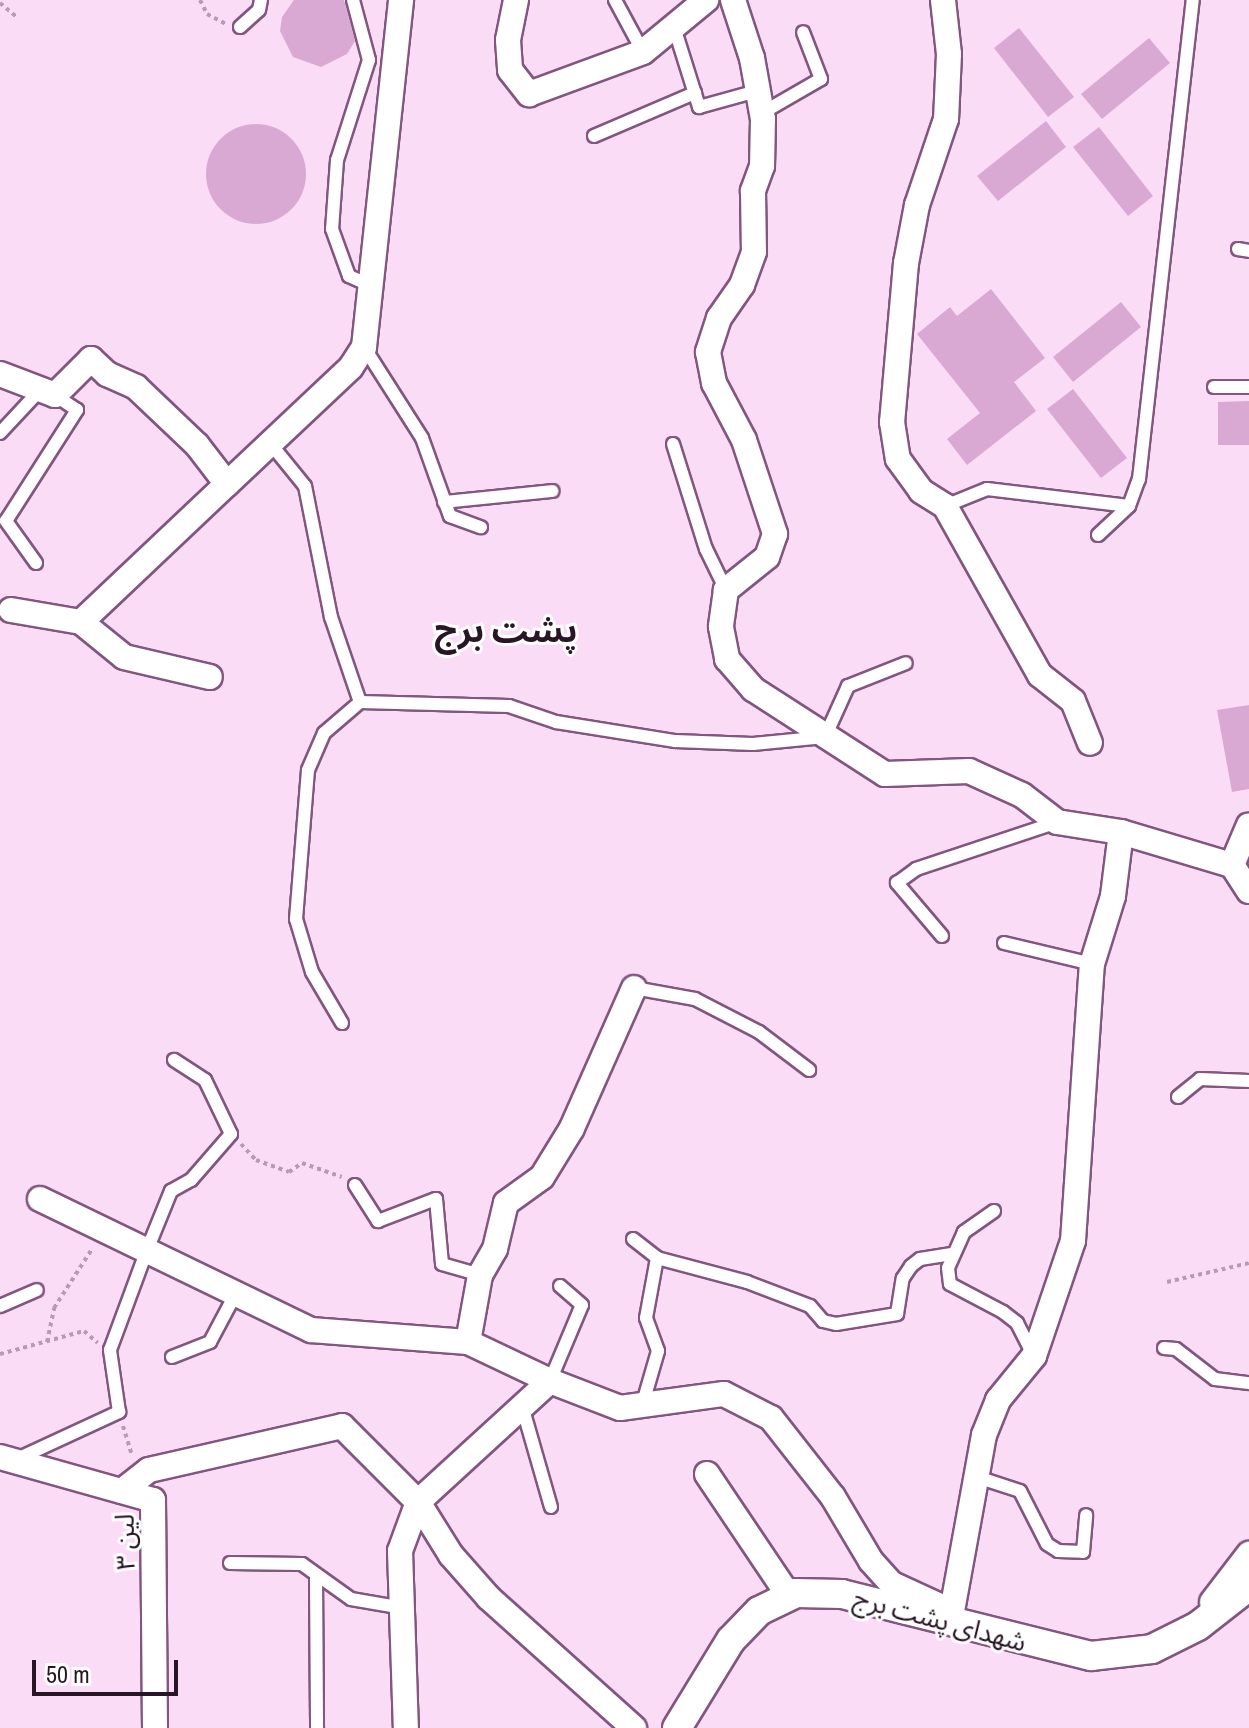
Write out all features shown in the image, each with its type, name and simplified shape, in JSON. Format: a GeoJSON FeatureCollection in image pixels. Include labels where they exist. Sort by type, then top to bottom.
{"type":"FeatureCollection","features":[{"type":"Feature","properties":{"kind":"street"},"geometry":{"type":"LineString","coordinates":[[81,622],[351,367],[364,347],[401,0]]}},
{"type":"Feature","properties":{"kind":"street"},"geometry":{"type":"LineString","coordinates":[[516,0],[508,40],[510,70],[529,94],[643,52],[706,0]]}},
{"type":"Feature","properties":{"kind":"street"},"geometry":{"type":"LineString","coordinates":[[733,0],[752,58],[759,102],[762,166],[753,191],[754,252],[742,285],[719,318],[708,352],[714,383],[744,440],[775,534],[767,557],[726,590],[721,627],[727,659],[753,689],[885,774],[969,771],[1001,782],[1057,822],[1121,832],[1232,865],[1249,891]]}},
{"type":"Feature","properties":{"kind":"street"},"geometry":{"type":"LineString","coordinates":[[943,0],[949,54],[946,119],[917,205],[909,249],[892,422],[898,459],[921,491],[945,506],[1040,675],[1073,701],[1090,743]]}},
{"type":"Feature","properties":{"kind":"street"},"geometry":{"type":"LineString","coordinates":[[0,374],[48,392],[91,359],[107,374],[136,387],[197,445],[227,484]]}},
{"type":"Feature","properties":{"kind":"street"},"geometry":{"type":"LineString","coordinates":[[11,610],[81,622],[124,657],[210,677]]}},
{"type":"Feature","properties":{"kind":"street"},"geometry":{"type":"LineString","coordinates":[[1232,865],[1249,825]]}},
{"type":"Feature","properties":{"kind":"street"},"geometry":{"type":"LineString","coordinates":[[40,1199],[311,1330],[468,1342],[550,1381],[620,1408],[724,1394],[771,1418],[892,1584],[946,1615],[974,1476],[998,1400],[1034,1356],[1073,1241],[1092,964],[1113,896],[1121,832]]}},
{"type":"Feature","properties":{"kind":"street"},"geometry":{"type":"LineString","coordinates":[[468,1342],[480,1275],[495,1249],[506,1203],[542,1177],[572,1128],[634,988]]}},
{"type":"Feature","properties":{"kind":"street"},"geometry":{"type":"LineString","coordinates":[[406,1728],[402,1537],[418,1502],[550,1381]]}},
{"type":"Feature","properties":{"kind":"street"},"geometry":{"type":"LineString","coordinates":[[130,1485],[149,1470],[342,1426],[418,1502],[451,1555],[489,1598],[634,1728]]}},
{"type":"Feature","properties":{"kind":"street","name":"لین ۳"},"geometry":{"type":"LineString","coordinates":[[4,1465],[130,1485],[153,1500],[155,1728]]}},
{"type":"Feature","properties":{"kind":"street"},"geometry":{"type":"LineString","coordinates":[[707,1474],[789,1596]]}},
{"type":"Feature","properties":{"kind":"street"},"geometry":{"type":"LineString","coordinates":[[1125,1653],[1219,1597],[1249,1554]]}},
{"type":"Feature","properties":{"kind":"street","name":"شهدای پشت برج"},"geometry":{"type":"LineString","coordinates":[[677,1728],[731,1640],[759,1611],[789,1596],[842,1594],[946,1615],[1091,1656],[1152,1649],[1198,1626],[1249,1586]]}},
{"type":"Feature","properties":{"kind":"lane"},"geometry":{"type":"LineString","coordinates":[[240,27],[259,10],[261,0]]}},
{"type":"Feature","properties":{"kind":"lane"},"geometry":{"type":"LineString","coordinates":[[353,0],[369,60],[337,160],[332,229],[349,276],[371,286]]}},
{"type":"Feature","properties":{"kind":"lane"},"geometry":{"type":"LineString","coordinates":[[615,0],[643,52]]}},
{"type":"Feature","properties":{"kind":"lane"},"geometry":{"type":"LineString","coordinates":[[1098,535],[1129,506],[1139,479],[1193,0]]}},
{"type":"Feature","properties":{"kind":"lane"},"geometry":{"type":"LineString","coordinates":[[674,27],[699,107],[759,102],[821,79],[803,32]]}},
{"type":"Feature","properties":{"kind":"lane"},"geometry":{"type":"LineString","coordinates":[[594,136],[695,93]]}},
{"type":"Feature","properties":{"kind":"lane"},"geometry":{"type":"LineString","coordinates":[[364,347],[422,438],[450,516],[481,527]]}},
{"type":"Feature","properties":{"kind":"lane"},"geometry":{"type":"LineString","coordinates":[[1214,387],[1249,387]]}},
{"type":"Feature","properties":{"kind":"lane"},"geometry":{"type":"LineString","coordinates":[[0,433],[48,392],[77,410],[6,521],[36,563]]}},
{"type":"Feature","properties":{"kind":"lane"},"geometry":{"type":"LineString","coordinates":[[270,443],[305,486],[331,617],[360,702]]}},
{"type":"Feature","properties":{"kind":"lane"},"geometry":{"type":"LineString","coordinates":[[673,444],[706,549],[726,590]]}},
{"type":"Feature","properties":{"kind":"lane"},"geometry":{"type":"LineString","coordinates":[[945,506],[987,489],[1129,506]]}},
{"type":"Feature","properties":{"kind":"lane"},"geometry":{"type":"LineString","coordinates":[[444,502],[552,491]]}},
{"type":"Feature","properties":{"kind":"lane"},"geometry":{"type":"LineString","coordinates":[[342,1023],[312,972],[296,919],[308,770],[324,733],[360,702],[509,706],[556,722],[675,741],[753,744],[825,737],[848,686],[906,663]]}},
{"type":"Feature","properties":{"kind":"lane"},"geometry":{"type":"LineString","coordinates":[[942,936],[897,883],[916,869],[1057,822]]}},
{"type":"Feature","properties":{"kind":"lane"},"geometry":{"type":"LineString","coordinates":[[1004,943],[1092,964]]}},
{"type":"Feature","properties":{"kind":"lane"},"geometry":{"type":"LineString","coordinates":[[634,988],[695,999],[759,1032],[809,1070]]}},
{"type":"Feature","properties":{"kind":"lane"},"geometry":{"type":"LineString","coordinates":[[4,1465],[119,1412],[110,1350],[147,1250],[171,1191],[191,1180],[231,1134],[205,1080],[174,1060]]}},
{"type":"Feature","properties":{"kind":"lane"},"geometry":{"type":"LineString","coordinates":[[1178,1097],[1200,1079],[1249,1081]]}},
{"type":"Feature","properties":{"kind":"lane"},"geometry":{"type":"LineString","coordinates":[[355,1185],[378,1221],[436,1199],[442,1264],[480,1275]]}},
{"type":"Feature","properties":{"kind":"lane"},"geometry":{"type":"LineString","coordinates":[[994,1211],[964,1232],[952,1254],[950,1284],[1017,1323],[1034,1356]]}},
{"type":"Feature","properties":{"kind":"lane"},"geometry":{"type":"LineString","coordinates":[[633,1239],[657,1258],[760,1287],[810,1306],[823,1321],[836,1324],[897,1314],[903,1278],[911,1266],[920,1259],[952,1254]]}},
{"type":"Feature","properties":{"kind":"lane"},"geometry":{"type":"LineString","coordinates":[[642,1406],[658,1351],[646,1318],[657,1258]]}},
{"type":"Feature","properties":{"kind":"lane"},"geometry":{"type":"LineString","coordinates":[[550,1381],[582,1305],[560,1286]]}},
{"type":"Feature","properties":{"kind":"lane"},"geometry":{"type":"LineString","coordinates":[[0,1306],[37,1290]]}},
{"type":"Feature","properties":{"kind":"lane"},"geometry":{"type":"LineString","coordinates":[[172,1357],[210,1342],[236,1293]]}},
{"type":"Feature","properties":{"kind":"lane"},"geometry":{"type":"LineString","coordinates":[[1164,1348],[1176,1349],[1215,1379],[1249,1383]]}},
{"type":"Feature","properties":{"kind":"lane"},"geometry":{"type":"LineString","coordinates":[[522,1406],[551,1507]]}},
{"type":"Feature","properties":{"kind":"lane"},"geometry":{"type":"LineString","coordinates":[[974,1476],[1020,1491],[1047,1544],[1058,1551],[1083,1552],[1086,1515]]}},
{"type":"Feature","properties":{"kind":"lane"},"geometry":{"type":"LineString","coordinates":[[230,1563],[302,1564],[316,1578],[351,1599],[403,1608]]}},
{"type":"Feature","properties":{"kind":"lane"},"geometry":{"type":"LineString","coordinates":[[316,1578],[317,1728]]}},
{"type":"Feature","properties":{"kind":"path"},"geometry":{"type":"LineString","coordinates":[[200,0],[219,22],[240,27]]}},
{"type":"Feature","properties":{"kind":"path"},"geometry":{"type":"LineString","coordinates":[[0,3],[18,18]]}},
{"type":"Feature","properties":{"kind":"path"},"geometry":{"type":"LineString","coordinates":[[231,1134],[256,1160],[289,1172],[302,1163],[337,1173],[355,1185]]}},
{"type":"Feature","properties":{"kind":"path"},"geometry":{"type":"LineString","coordinates":[[47,1342],[54,1308],[104,1230]]}},
{"type":"Feature","properties":{"kind":"path"},"geometry":{"type":"LineString","coordinates":[[1167,1282],[1249,1263]]}},
{"type":"Feature","properties":{"kind":"path"},"geometry":{"type":"LineString","coordinates":[[0,1354],[84,1331],[110,1350]]}},
{"type":"Feature","properties":{"kind":"path"},"geometry":{"type":"LineString","coordinates":[[119,1412],[130,1485]]}},
{"type":"Feature","properties":{"kind":"building"},"geometry":{"type":"Polygon","coordinates":[[[294,0],[344,0],[355,41],[347,54],[321,67],[293,57],[280,31],[282,17],[294,0]]]}},
{"type":"Feature","properties":{"kind":"building"},"geometry":{"type":"Polygon","coordinates":[[[1019,28],[1074,97],[1048,117],[994,48],[1019,28]]]}},
{"type":"Feature","properties":{"kind":"building"},"geometry":{"type":"Polygon","coordinates":[[[1149,38],[1170,63],[1102,119],[1081,94],[1149,38]]]}},
{"type":"Feature","properties":{"kind":"building"},"geometry":{"type":"Polygon","coordinates":[[[1046,121],[1066,147],[998,201],[977,176],[1046,121]]]}},
{"type":"Feature","properties":{"kind":"building"},"geometry":{"type":"Polygon","coordinates":[[[256,124],[275,127],[292,138],[303,155],[306,174],[303,193],[292,210],[275,221],[256,224],[237,221],[220,210],[209,193],[206,174],[209,155],[220,138],[237,127],[256,124]]]}},
{"type":"Feature","properties":{"kind":"building"},"geometry":{"type":"Polygon","coordinates":[[[1099,127],[1153,196],[1128,216],[1073,147],[1099,127]]]}},
{"type":"Feature","properties":{"kind":"building"},"geometry":{"type":"Polygon","coordinates":[[[991,289],[1045,358],[1014,382],[1036,411],[967,465],[947,439],[980,413],[917,334],[950,307],[957,316],[991,289]]]}},
{"type":"Feature","properties":{"kind":"building"},"geometry":{"type":"Polygon","coordinates":[[[1121,302],[1141,327],[1073,382],[1053,357],[1121,302]]]}},
{"type":"Feature","properties":{"kind":"building"},"geometry":{"type":"Polygon","coordinates":[[[1073,389],[1127,458],[1101,478],[1047,409],[1073,389]]]}},
{"type":"Feature","properties":{"kind":"building"},"geometry":{"type":"Polygon","coordinates":[[[1249,401],[1249,445],[1218,445],[1218,402],[1249,401]]]}},
{"type":"Feature","properties":{"kind":"building"},"geometry":{"type":"Polygon","coordinates":[[[1249,705],[1249,789],[1232,792],[1217,710],[1249,705]]]}},
{"type":"Feature","properties":{"kind":"district","name":"پشت برج"},"geometry":{"type":"Point","coordinates":[506,631]}}]}
